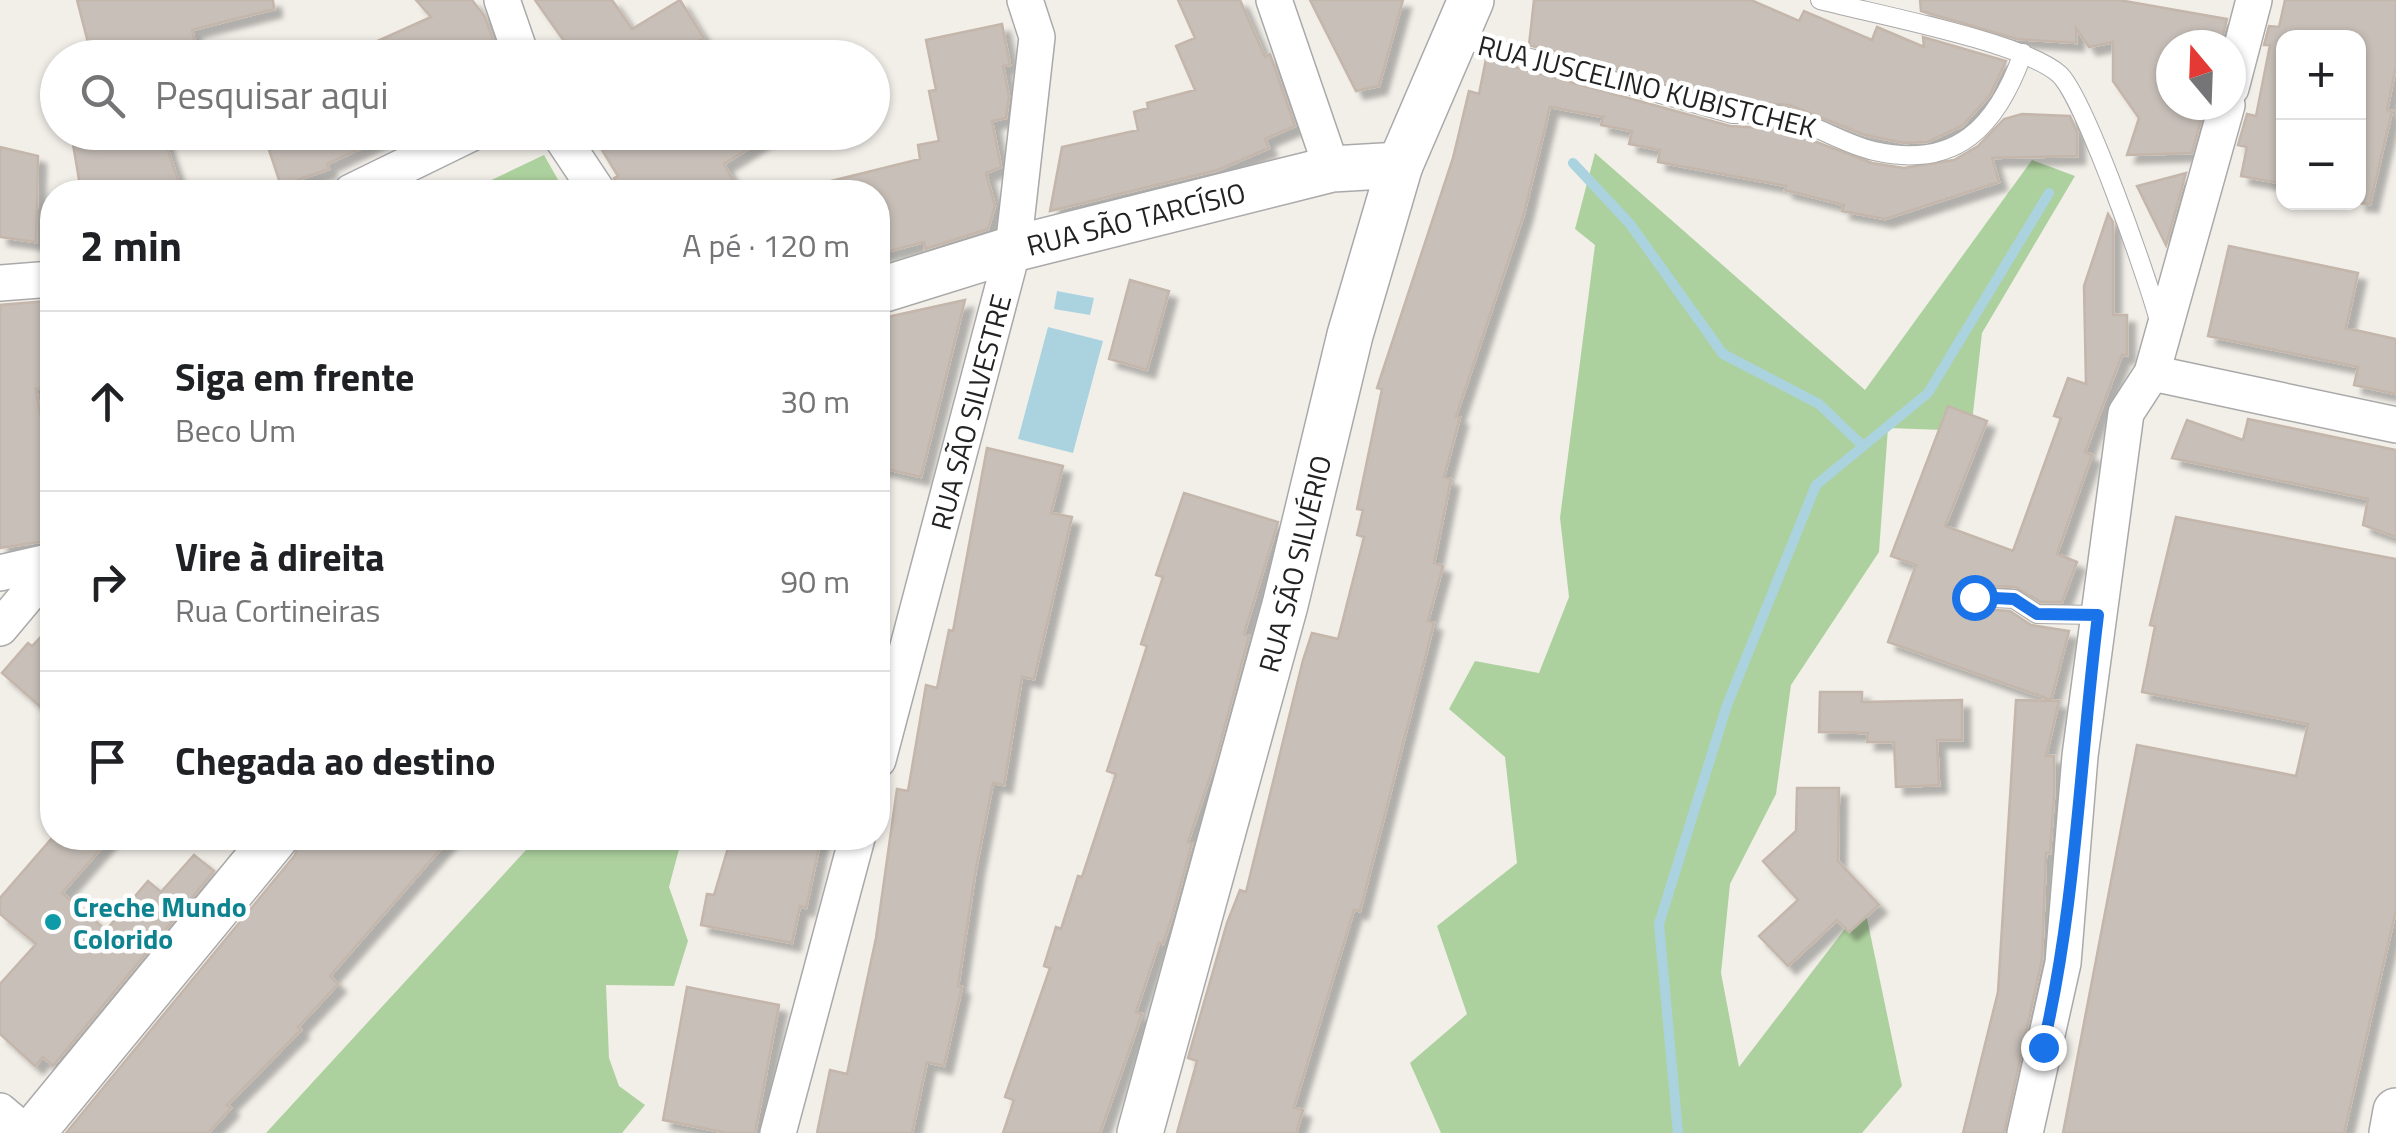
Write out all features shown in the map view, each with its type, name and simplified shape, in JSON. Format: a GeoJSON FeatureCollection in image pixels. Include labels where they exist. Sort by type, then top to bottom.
{"type":"FeatureCollection","features":[{"type":"Feature","properties":{"kind":"street"},"geometry":{"type":"LineString","coordinates":[[502,0],[516,40]]}},
{"type":"Feature","properties":{"kind":"street","name":"RUA SÃO SILVESTRE"},"geometry":{"type":"LineString","coordinates":[[890,715],[1013,249],[1037,37],[1025,0]]}},
{"type":"Feature","properties":{"kind":"street"},"geometry":{"type":"LineString","coordinates":[[1274,0],[1332,169]]}},
{"type":"Feature","properties":{"kind":"street"},"geometry":{"type":"LineString","coordinates":[[2246,31],[2254,0]]}},
{"type":"Feature","properties":{"kind":"street","name":"RUA SÃO SILVÉRIO"},"geometry":{"type":"LineString","coordinates":[[1140,1133],[1285,605],[1350,335],[1400,165],[1462,18]]}},
{"type":"Feature","properties":{"kind":"street"},"geometry":{"type":"LineString","coordinates":[[2025,1133],[2063,962],[2080,756],[2126,412],[2152,373],[2222,120]]}},
{"type":"Feature","properties":{"kind":"street"},"geometry":{"type":"LineString","coordinates":[[376,180],[437,150]]}},
{"type":"Feature","properties":{"kind":"street"},"geometry":{"type":"LineString","coordinates":[[570,150],[590,180]]}},
{"type":"Feature","properties":{"kind":"street","name":"RUA SÃO TARCÍSIO"},"geometry":{"type":"LineString","coordinates":[[890,287],[1013,249],[1332,169],[1400,165]]}},
{"type":"Feature","properties":{"kind":"street"},"geometry":{"type":"LineString","coordinates":[[0,282],[40,280]]}},
{"type":"Feature","properties":{"kind":"street"},"geometry":{"type":"LineString","coordinates":[[2152,373],[2396,425]]}},
{"type":"Feature","properties":{"kind":"street"},"geometry":{"type":"LineString","coordinates":[[0,573],[40,565]]}},
{"type":"Feature","properties":{"kind":"street"},"geometry":{"type":"LineString","coordinates":[[0,628],[40,578]]}},
{"type":"Feature","properties":{"kind":"street"},"geometry":{"type":"LineString","coordinates":[[0,1111],[29,1133],[266,850]]}},
{"type":"Feature","properties":{"kind":"street"},"geometry":{"type":"LineString","coordinates":[[778,1133],[854,850]]}},
{"type":"Feature","properties":{"kind":"street"},"geometry":{"type":"LineString","coordinates":[[2392,1133],[2396,1111]]}},
{"type":"Feature","properties":{"kind":"lane"},"geometry":{"type":"LineString","coordinates":[[1820,0],[2023,53],[2061,75],[2080,108],[2151,290],[2162,332]]}},
{"type":"Feature","properties":{"kind":"lane","name":"RUA JUSCELINO KUBISTCHEK"},"geometry":{"type":"LineString","coordinates":[[1462,18],[1733,114],[1772,114],[1874,151],[1923,155],[1956,148],[1982,127],[2008,93],[2023,53]]}},
{"type":"Feature","properties":{"kind":"lane"},"geometry":{"type":"LineString","coordinates":[[1974,597],[2014,599],[2037,614],[2098,615]]}},
{"type":"Feature","properties":{"kind":"green space"},"geometry":{"type":"Polygon","coordinates":[[[1595,153],[1865,390],[2032,160],[2075,176],[1982,333],[1971,431],[1888,428],[1879,552],[1791,685],[1776,794],[1730,884],[1721,973],[1739,1067],[1864,904],[1902,1086],[1862,1133],[1441,1133],[1410,1063],[1467,1014],[1437,926],[1517,863],[1505,757],[1449,709],[1475,661],[1539,673],[1569,597],[1560,518],[1595,245],[1575,229],[1595,153]]]}},
{"type":"Feature","properties":{"kind":"green space"},"geometry":{"type":"Polygon","coordinates":[[[544,155],[558,180],[491,180],[544,155]]]}},
{"type":"Feature","properties":{"kind":"green space"},"geometry":{"type":"Polygon","coordinates":[[[526,850],[679,850],[669,887],[688,941],[674,986],[606,985],[609,1058],[619,1086],[645,1105],[622,1133],[266,1133],[526,850]]]}},
{"type":"Feature","properties":{"kind":"water"},"geometry":{"type":"Polygon","coordinates":[[[1057,291],[1094,298],[1090,315],[1054,309],[1057,291]]]}},
{"type":"Feature","properties":{"kind":"water"},"geometry":{"type":"Polygon","coordinates":[[[1048,327],[1103,341],[1073,453],[1018,439],[1048,327]]]}},
{"type":"Feature","properties":{"kind":"building"},"geometry":{"type":"Polygon","coordinates":[[[77,0],[273,0],[274,9],[192,30],[194,40],[87,40],[77,0]]]}},
{"type":"Feature","properties":{"kind":"building"},"geometry":{"type":"Polygon","coordinates":[[[416,0],[472,0],[485,17],[493,40],[380,40],[431,17],[416,0]]]}},
{"type":"Feature","properties":{"kind":"building"},"geometry":{"type":"Polygon","coordinates":[[[535,0],[612,0],[632,29],[680,0],[704,38],[701,40],[563,40],[535,0]]]}},
{"type":"Feature","properties":{"kind":"building"},"geometry":{"type":"Polygon","coordinates":[[[1178,0],[1240,0],[1265,57],[1270,54],[1295,126],[1265,139],[1269,148],[1218,170],[1050,211],[1062,147],[1138,130],[1134,112],[1148,108],[1147,103],[1195,90],[1176,46],[1195,38],[1178,0]]]}},
{"type":"Feature","properties":{"kind":"building"},"geometry":{"type":"Polygon","coordinates":[[[1310,0],[1403,0],[1379,86],[1356,91],[1310,0]]]}},
{"type":"Feature","properties":{"kind":"building"},"geometry":{"type":"Polygon","coordinates":[[[1534,0],[1751,0],[1799,21],[1804,11],[1872,40],[1877,27],[1924,47],[1923,37],[2006,61],[1990,95],[1962,126],[1927,142],[1904,143],[1865,135],[1789,105],[1735,101],[1529,45],[1534,0]]]}},
{"type":"Feature","properties":{"kind":"building"},"geometry":{"type":"Polygon","coordinates":[[[1920,0],[2119,0],[2227,19],[2224,30],[2156,30],[2156,120],[2201,120],[2192,153],[2127,155],[2139,118],[2113,81],[2113,42],[2089,47],[2076,28],[2076,43],[2017,39],[1921,11],[1920,0]]]}},
{"type":"Feature","properties":{"kind":"building"},"geometry":{"type":"Polygon","coordinates":[[[2285,0],[2396,0],[2396,66],[2387,110],[2392,111],[2370,204],[2366,204],[2366,30],[2276,30],[2276,183],[2241,176],[2247,147],[2238,145],[2247,114],[2256,116],[2270,45],[2264,45],[2269,26],[2279,27],[2285,0]]]}},
{"type":"Feature","properties":{"kind":"building"},"geometry":{"type":"Polygon","coordinates":[[[1002,24],[1010,65],[1003,66],[1009,96],[1006,118],[992,121],[1001,167],[986,173],[995,206],[988,229],[925,249],[924,242],[890,251],[890,180],[835,180],[920,159],[918,145],[939,141],[929,91],[936,90],[926,40],[1002,24]]]}},
{"type":"Feature","properties":{"kind":"building"},"geometry":{"type":"Polygon","coordinates":[[[1486,59],[1730,126],[1782,129],[1872,163],[1904,168],[1954,160],[1978,146],[2004,119],[2022,114],[2070,116],[2077,132],[2077,156],[1992,158],[1999,182],[1885,219],[1842,211],[1844,205],[1785,190],[1786,186],[1658,162],[1660,150],[1629,144],[1632,131],[1601,125],[1603,117],[1550,107],[1524,214],[1456,416],[1460,417],[1444,477],[1451,479],[1434,563],[1443,566],[1428,621],[1434,623],[1360,911],[1354,910],[1294,1107],[1303,1110],[1296,1133],[1177,1133],[1197,1061],[1188,1058],[1227,923],[1240,890],[1246,892],[1303,660],[1312,633],[1338,639],[1364,537],[1357,535],[1363,510],[1357,509],[1382,389],[1377,388],[1453,158],[1469,91],[1479,94],[1486,59]]]}},
{"type":"Feature","properties":{"kind":"building"},"geometry":{"type":"Polygon","coordinates":[[[0,147],[38,156],[36,242],[0,237],[0,147]]]}},
{"type":"Feature","properties":{"kind":"building"},"geometry":{"type":"Polygon","coordinates":[[[74,150],[168,150],[178,180],[79,180],[74,150]]]}},
{"type":"Feature","properties":{"kind":"building"},"geometry":{"type":"Polygon","coordinates":[[[269,150],[357,150],[327,164],[329,169],[298,180],[279,180],[269,150]]]}},
{"type":"Feature","properties":{"kind":"building"},"geometry":{"type":"Polygon","coordinates":[[[602,150],[746,150],[724,164],[733,180],[615,180],[618,176],[602,150]]]}},
{"type":"Feature","properties":{"kind":"building"},"geometry":{"type":"Polygon","coordinates":[[[2186,173],[2166,245],[2137,186],[2186,173]]]}},
{"type":"Feature","properties":{"kind":"building"},"geometry":{"type":"Polygon","coordinates":[[[2108,214],[2113,222],[2113,315],[2127,315],[2127,355],[2122,355],[2085,452],[2092,455],[2057,554],[2077,562],[2062,602],[2041,602],[2015,587],[1974,585],[1962,595],[1968,608],[2010,611],[2031,625],[2069,631],[2051,700],[1888,642],[1916,565],[1891,556],[1948,406],[1987,421],[1945,526],[2013,551],[2061,418],[2054,416],[2068,378],[2086,384],[2084,286],[2108,214]]]}},
{"type":"Feature","properties":{"kind":"building"},"geometry":{"type":"Polygon","coordinates":[[[2229,246],[2358,273],[2346,328],[2396,339],[2396,394],[2354,385],[2358,367],[2208,336],[2229,246]]]}},
{"type":"Feature","properties":{"kind":"building"},"geometry":{"type":"Polygon","coordinates":[[[1130,280],[1169,291],[1147,370],[1109,359],[1130,280]]]}},
{"type":"Feature","properties":{"kind":"building"},"geometry":{"type":"Polygon","coordinates":[[[965,300],[921,477],[890,470],[890,316],[965,300]]]}},
{"type":"Feature","properties":{"kind":"building"},"geometry":{"type":"Polygon","coordinates":[[[40,302],[40,388],[36,389],[40,413],[40,542],[0,548],[0,305],[40,302]]]}},
{"type":"Feature","properties":{"kind":"building"},"geometry":{"type":"Polygon","coordinates":[[[2248,419],[2396,450],[2396,537],[2363,525],[2368,499],[2172,458],[2187,420],[2243,440],[2248,419]]]}},
{"type":"Feature","properties":{"kind":"building"},"geometry":{"type":"Polygon","coordinates":[[[987,448],[1063,466],[1051,513],[1072,517],[1034,679],[1022,677],[1004,785],[993,783],[958,986],[962,987],[944,1066],[927,1062],[912,1133],[817,1133],[830,1070],[847,1074],[876,938],[897,789],[908,791],[926,685],[937,688],[949,630],[953,631],[987,448]]]}},
{"type":"Feature","properties":{"kind":"building"},"geometry":{"type":"Polygon","coordinates":[[[1184,493],[1278,522],[1244,634],[1249,636],[1216,759],[1188,842],[1192,843],[1172,917],[1136,1012],[1142,1014],[1100,1133],[1003,1133],[1014,1100],[1005,1097],[1050,968],[1044,966],[1056,927],[1061,929],[1078,876],[1082,877],[1116,774],[1107,771],[1147,646],[1141,644],[1163,577],[1156,575],[1184,493]]]}},
{"type":"Feature","properties":{"kind":"building"},"geometry":{"type":"Polygon","coordinates":[[[2176,517],[2396,559],[2396,910],[2344,1133],[2063,1133],[2137,745],[2296,776],[2308,724],[2142,692],[2155,626],[2150,625],[2176,517]]]}},
{"type":"Feature","properties":{"kind":"building"},"geometry":{"type":"Polygon","coordinates":[[[40,638],[40,706],[2,673],[28,643],[32,646],[40,638]]]}},
{"type":"Feature","properties":{"kind":"building"},"geometry":{"type":"Polygon","coordinates":[[[1820,692],[1862,692],[1862,702],[1962,700],[1962,740],[1937,740],[1939,785],[1896,787],[1894,742],[1867,742],[1868,733],[1819,732],[1820,692]]]}},
{"type":"Feature","properties":{"kind":"building"},"geometry":{"type":"Polygon","coordinates":[[[2016,700],[2059,701],[2046,756],[2054,756],[2054,796],[2050,853],[2046,853],[2042,959],[2004,1133],[1963,1133],[1998,992],[2016,700]]]}},
{"type":"Feature","properties":{"kind":"building"},"geometry":{"type":"Polygon","coordinates":[[[1797,788],[1839,788],[1838,861],[1879,905],[1849,932],[1837,920],[1788,966],[1759,936],[1798,900],[1763,861],[1796,831],[1797,788]]]}},
{"type":"Feature","properties":{"kind":"building","name":"Creche Mundo Colorido"},"geometry":{"type":"Polygon","coordinates":[[[42,850],[100,850],[62,893],[106,930],[148,881],[161,892],[194,855],[214,871],[53,1066],[43,1057],[35,1066],[0,1034],[0,984],[36,944],[0,914],[0,898],[42,850]]]}},
{"type":"Feature","properties":{"kind":"building"},"geometry":{"type":"Polygon","coordinates":[[[297,850],[440,850],[330,976],[338,984],[298,1027],[301,1030],[227,1105],[231,1108],[208,1133],[66,1133],[297,850]]]}},
{"type":"Feature","properties":{"kind":"building"},"geometry":{"type":"Polygon","coordinates":[[[727,850],[818,850],[806,908],[800,906],[792,943],[701,925],[707,894],[714,895],[727,850]]]}},
{"type":"Feature","properties":{"kind":"building"},"geometry":{"type":"Polygon","coordinates":[[[687,987],[779,1005],[755,1133],[727,1133],[663,1120],[687,987]]]}},
{"type":"Feature","properties":{"kind":"waterway"},"geometry":{"type":"LineString","coordinates":[[1573,163],[1630,224],[1723,354],[1819,404],[1863,446]]}},
{"type":"Feature","properties":{"kind":"waterway"},"geometry":{"type":"LineString","coordinates":[[1678,1133],[1659,924],[1727,705],[1816,485],[1928,393],[2049,193]]}},
{"type":"Feature","properties":{"kind":"place","name":"Creche Mundo Colorido"},"geometry":{"type":"Point","coordinates":[53,922]}},
{"type":"Feature","properties":{"kind":"route"},"geometry":{"type":"LineString","coordinates":[[1974,597],[2014,599],[2037,614],[2098,615],[2080,756],[2063,962],[2043,1047]]}}]}
